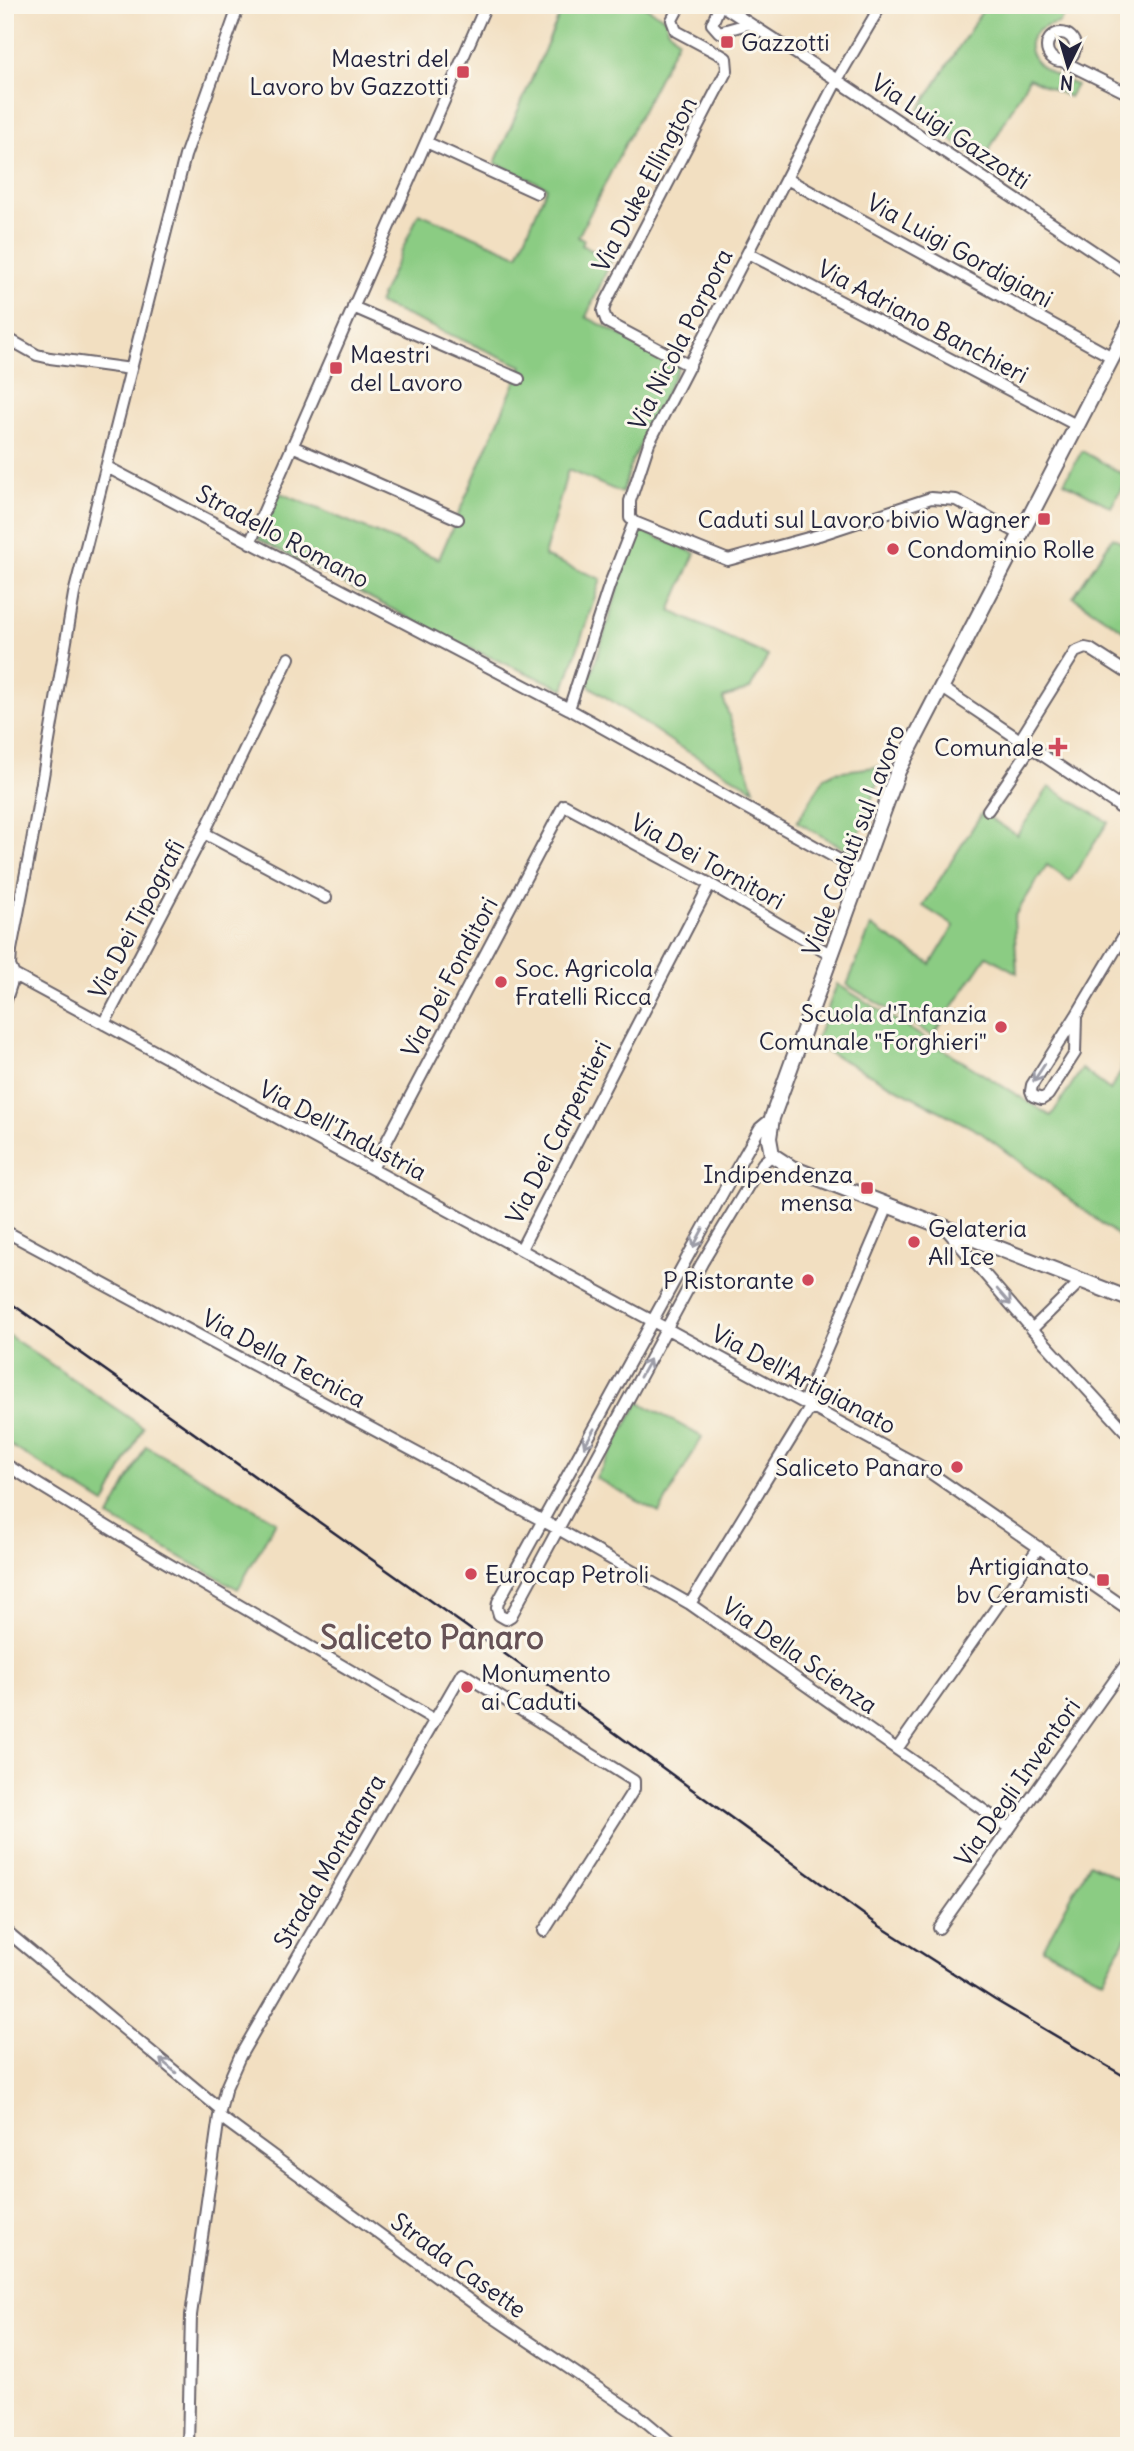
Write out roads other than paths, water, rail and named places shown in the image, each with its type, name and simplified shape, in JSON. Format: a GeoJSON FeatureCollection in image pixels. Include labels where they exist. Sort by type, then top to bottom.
{"type":"FeatureCollection","features":[{"type":"Feature","properties":{"kind":"street"},"geometry":{"type":"LineString","coordinates":[[5,1003],[14,975],[10,966],[11,950],[74,594],[186,156],[239,5]]}},
{"type":"Feature","properties":{"kind":"street"},"geometry":{"type":"LineString","coordinates":[[250,543],[486,5]]}},
{"type":"Feature","properties":{"kind":"street","name":"Via Duke Ellington"},"geometry":{"type":"LineString","coordinates":[[680,5],[672,20],[676,31],[726,58],[726,70],[603,311],[607,322],[690,366]]}},
{"type":"Feature","properties":{"kind":"street","name":"Via Luigi Gazzotti"},"geometry":{"type":"LineString","coordinates":[[748,24],[719,32],[712,24],[721,5],[1129,275]]}},
{"type":"Feature","properties":{"kind":"street","name":"Via Nicola Porpora"},"geometry":{"type":"LineString","coordinates":[[569,709],[609,586],[634,522],[630,518],[630,501],[649,443],[837,80],[881,5]]}},
{"type":"Feature","properties":{"kind":"street"},"geometry":{"type":"LineString","coordinates":[[1062,61],[1129,94]]}},
{"type":"Feature","properties":{"kind":"street"},"geometry":{"type":"LineString","coordinates":[[426,142],[537,194]]}},
{"type":"Feature","properties":{"kind":"street","name":"Via Luigi Gordigiani"},"geometry":{"type":"LineString","coordinates":[[787,179],[1112,357]]}},
{"type":"Feature","properties":{"kind":"street","name":"Via Adriano Banchieri"},"geometry":{"type":"LineString","coordinates":[[748,253],[1078,426]]}},
{"type":"Feature","properties":{"kind":"street"},"geometry":{"type":"LineString","coordinates":[[353,307],[519,379]]}},
{"type":"Feature","properties":{"kind":"street","name":"Viale Caduti sul Lavoro"},"geometry":{"type":"LineString","coordinates":[[772,1118],[760,1128],[746,1152],[498,1602],[499,1615],[506,1619],[511,1616],[667,1328],[750,1183],[772,1154],[769,1139],[772,1118],[898,771],[1129,325]]}},
{"type":"Feature","properties":{"kind":"street"},"geometry":{"type":"LineString","coordinates":[[5,337],[27,350],[50,358],[131,369]]}},
{"type":"Feature","properties":{"kind":"street"},"geometry":{"type":"LineString","coordinates":[[292,446],[458,519]]}},
{"type":"Feature","properties":{"kind":"street","name":"Stradello Romano"},"geometry":{"type":"LineString","coordinates":[[107,467],[569,709],[861,872]]}},
{"type":"Feature","properties":{"kind":"street"},"geometry":{"type":"LineString","coordinates":[[634,522],[728,561],[819,536],[931,498],[956,500],[1020,534]]}},
{"type":"Feature","properties":{"kind":"street"},"geometry":{"type":"LineString","coordinates":[[1020,740],[1075,652],[1090,649],[1129,674]]}},
{"type":"Feature","properties":{"kind":"street","name":"Via Dei Tipografi"},"geometry":{"type":"LineString","coordinates":[[104,1024],[204,833],[289,658]]}},
{"type":"Feature","properties":{"kind":"street"},"geometry":{"type":"LineString","coordinates":[[942,687],[1124,810],[1129,791]]}},
{"type":"Feature","properties":{"kind":"street"},"geometry":{"type":"LineString","coordinates":[[988,810],[1031,747]]}},
{"type":"Feature","properties":{"kind":"street","name":"Via Dei Tornitori"},"geometry":{"type":"LineString","coordinates":[[564,805],[710,884],[832,955]]}},
{"type":"Feature","properties":{"kind":"street","name":"Via Dei Fonditori"},"geometry":{"type":"LineString","coordinates":[[372,1169],[564,805]]}},
{"type":"Feature","properties":{"kind":"street","name":"Via Dei Tipografi"},"geometry":{"type":"LineString","coordinates":[[204,833],[326,898]]}},
{"type":"Feature","properties":{"kind":"street","name":"Via Dei Carpentieri"},"geometry":{"type":"LineString","coordinates":[[520,1250],[710,884]]}},
{"type":"Feature","properties":{"kind":"street"},"geometry":{"type":"LineString","coordinates":[[1076,1016],[1075,1053],[1048,1095],[1042,1099],[1037,1098],[1031,1091],[1032,1085],[1076,1016],[1124,945],[1129,927]]}},
{"type":"Feature","properties":{"kind":"street","name":"Via Dell'Industria"},"geometry":{"type":"LineString","coordinates":[[14,975],[653,1321]]}},
{"type":"Feature","properties":{"kind":"street"},"geometry":{"type":"LineString","coordinates":[[772,1154],[792,1168],[1129,1298]]}},
{"type":"Feature","properties":{"kind":"street"},"geometry":{"type":"LineString","coordinates":[[690,1604],[808,1404],[888,1206]]}},
{"type":"Feature","properties":{"kind":"street"},"geometry":{"type":"LineString","coordinates":[[945,1228],[1129,1435]]}},
{"type":"Feature","properties":{"kind":"street","name":"Via Della Tecnica"},"geometry":{"type":"LineString","coordinates":[[5,1231],[543,1521]]}},
{"type":"Feature","properties":{"kind":"street"},"geometry":{"type":"LineString","coordinates":[[1032,1329],[1082,1280]]}},
{"type":"Feature","properties":{"kind":"street"},"geometry":{"type":"LineString","coordinates":[[653,1321],[667,1328]]}},
{"type":"Feature","properties":{"kind":"street","name":"Via Dell'Artigianato"},"geometry":{"type":"LineString","coordinates":[[667,1328],[922,1467],[1129,1610]]}},
{"type":"Feature","properties":{"kind":"street"},"geometry":{"type":"LineString","coordinates":[[5,1464],[155,1556],[435,1720]]}},
{"type":"Feature","properties":{"kind":"street"},"geometry":{"type":"LineString","coordinates":[[543,1521],[558,1529]]}},
{"type":"Feature","properties":{"kind":"street","name":"Via Della Scienza"},"geometry":{"type":"LineString","coordinates":[[558,1529],[690,1604],[1009,1828]]}},
{"type":"Feature","properties":{"kind":"street"},"geometry":{"type":"LineString","coordinates":[[897,1749],[1039,1547]]}},
{"type":"Feature","properties":{"kind":"street","name":"Via Degli Inventori"},"geometry":{"type":"LineString","coordinates":[[939,1928],[1129,1660]]}},
{"type":"Feature","properties":{"kind":"street","name":"Strada Montanara"},"geometry":{"type":"LineString","coordinates":[[188,2446],[191,2315],[219,2113],[225,2090],[240,2056],[462,1673],[634,1781],[634,1789],[544,1931]]}},
{"type":"Feature","properties":{"kind":"street","name":"Strada Casette"},"geometry":{"type":"LineString","coordinates":[[5,1930],[219,2113],[484,2311],[638,2415],[676,2446]]}},
{"type":"Feature","properties":{"kind":"railway"},"geometry":{"type":"LineString","coordinates":[[5,1299],[567,1698],[878,1925],[995,2000],[1129,2079]]}},
{"type":"Feature","properties":{"kind":"place","name":"Gazzotti"},"geometry":{"type":"Point","coordinates":[727,42]}},
{"type":"Feature","properties":{"kind":"place","name":"Maestri del Lavoro bv Gazzotti"},"geometry":{"type":"Point","coordinates":[463,72]}},
{"type":"Feature","properties":{"kind":"place","name":"Maestri del Lavoro"},"geometry":{"type":"Point","coordinates":[336,368]}},
{"type":"Feature","properties":{"kind":"place","name":"Caduti sul Lavoro bivio Wagner"},"geometry":{"type":"Point","coordinates":[1044,519]}},
{"type":"Feature","properties":{"kind":"place","name":"Condominio Rolle"},"geometry":{"type":"Point","coordinates":[893,549]}},
{"type":"Feature","properties":{"kind":"place","name":"Comunale"},"geometry":{"type":"Point","coordinates":[1058,747]}},
{"type":"Feature","properties":{"kind":"place","name":"Soc. Agricola Fratelli Ricca"},"geometry":{"type":"Point","coordinates":[501,982]}},
{"type":"Feature","properties":{"kind":"place","name":"Scuola d'Infanzia Comunale \"Forghieri\""},"geometry":{"type":"Point","coordinates":[1001,1027]}},
{"type":"Feature","properties":{"kind":"place","name":"Indipendenza mensa"},"geometry":{"type":"Point","coordinates":[867,1188]}},
{"type":"Feature","properties":{"kind":"place","name":"Gelateria All Ice"},"geometry":{"type":"Point","coordinates":[914,1242]}},
{"type":"Feature","properties":{"kind":"place","name":"P Ristorante"},"geometry":{"type":"Point","coordinates":[808,1280]}},
{"type":"Feature","properties":{"kind":"place","name":"Saliceto Panaro"},"geometry":{"type":"Point","coordinates":[957,1467]}},
{"type":"Feature","properties":{"kind":"place","name":"Eurocap Petroli"},"geometry":{"type":"Point","coordinates":[471,1574]}},
{"type":"Feature","properties":{"kind":"place","name":"Artigianato bv Ceramisti"},"geometry":{"type":"Point","coordinates":[1103,1580]}},
{"type":"Feature","properties":{"kind":"place","name":"Monumento ai Caduti"},"geometry":{"type":"Point","coordinates":[467,1687]}},
{"type":"Feature","properties":{"kind":"district","name":"Saliceto Panaro"},"geometry":{"type":"Point","coordinates":[432,1637]}}]}
